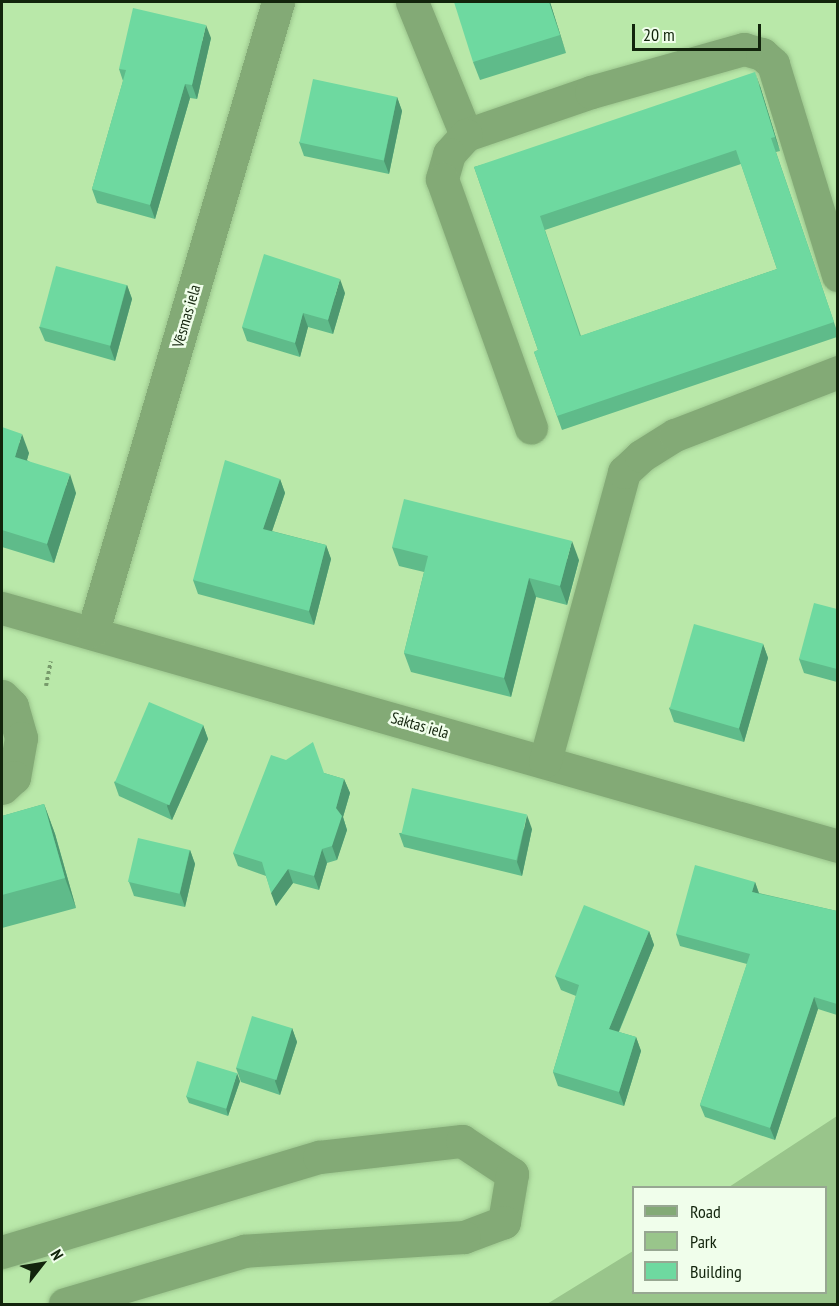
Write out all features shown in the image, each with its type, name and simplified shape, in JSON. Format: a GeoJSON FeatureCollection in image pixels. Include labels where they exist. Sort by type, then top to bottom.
{"type":"FeatureCollection","features":[{"type":"Feature","properties":{"kind":"street","name":"Vēsmas iela"},"geometry":{"type":"LineString","coordinates":[[93,631],[278,2]]}},
{"type":"Feature","properties":{"kind":"street"},"geometry":{"type":"LineString","coordinates":[[412,2],[466,135]]}},
{"type":"Feature","properties":{"kind":"street"},"geometry":{"type":"LineString","coordinates":[[531,428],[442,180],[449,154],[466,135],[591,92],[744,49],[762,54],[773,64],[837,275]]}},
{"type":"Feature","properties":{"kind":"street"},"geometry":{"type":"LineString","coordinates":[[545,762],[624,472],[640,456],[675,435],[837,372]]}},
{"type":"Feature","properties":{"kind":"street","name":"Saktas iela"},"geometry":{"type":"LineString","coordinates":[[2,608],[93,631],[837,846]]}},
{"type":"Feature","properties":{"kind":"street"},"geometry":{"type":"LineString","coordinates":[[2,696],[12,706],[21,738],[14,777],[2,788]]}},
{"type":"Feature","properties":{"kind":"street"},"geometry":{"type":"LineString","coordinates":[[2,1252],[319,1157],[462,1141],[512,1174],[504,1222],[464,1237],[244,1251],[65,1305]]}},
{"type":"Feature","properties":{"kind":"green space"},"geometry":{"type":"Polygon","coordinates":[[[837,1116],[837,1304],[547,1304],[632,1252],[632,1294],[827,1294],[827,1186],[731,1186],[837,1116]]]}},
{"type":"Feature","properties":{"kind":"building"},"geometry":{"type":"Polygon","coordinates":[[[454,2],[549,2],[560,35],[473,62],[454,2]]]}},
{"type":"Feature","properties":{"kind":"building"},"geometry":{"type":"Polygon","coordinates":[[[133,8],[206,25],[192,85],[185,84],[150,205],[92,189],[126,70],[119,69],[133,8]]]}},
{"type":"Feature","properties":{"kind":"building"},"geometry":{"type":"Polygon","coordinates":[[[755,72],[775,137],[771,138],[834,322],[557,416],[534,352],[538,350],[474,167],[755,72]],[[736,150],[540,216],[580,336],[777,269],[736,150]]]}},
{"type":"Feature","properties":{"kind":"building"},"geometry":{"type":"Polygon","coordinates":[[[313,79],[397,97],[384,160],[299,143],[313,79]]]}},
{"type":"Feature","properties":{"kind":"building"},"geometry":{"type":"Polygon","coordinates":[[[264,254],[340,279],[328,320],[303,313],[295,343],[242,327],[264,254]]]}},
{"type":"Feature","properties":{"kind":"building"},"geometry":{"type":"Polygon","coordinates":[[[56,266],[127,285],[110,346],[40,327],[56,266]]]}},
{"type":"Feature","properties":{"kind":"building"},"geometry":{"type":"Polygon","coordinates":[[[2,427],[22,434],[15,457],[70,474],[47,544],[2,530],[2,427]]]}},
{"type":"Feature","properties":{"kind":"building"},"geometry":{"type":"Polygon","coordinates":[[[225,460],[280,479],[263,529],[326,545],[309,611],[193,580],[225,460]]]}},
{"type":"Feature","properties":{"kind":"building"},"geometry":{"type":"Polygon","coordinates":[[[404,499],[572,541],[560,586],[529,578],[504,678],[404,653],[428,556],[392,547],[404,499]]]}},
{"type":"Feature","properties":{"kind":"building"},"geometry":{"type":"Polygon","coordinates":[[[814,603],[837,609],[837,669],[799,659],[814,603]]]}},
{"type":"Feature","properties":{"kind":"building"},"geometry":{"type":"Polygon","coordinates":[[[694,624],[763,644],[739,728],[670,709],[694,624]]]}},
{"type":"Feature","properties":{"kind":"building"},"geometry":{"type":"Polygon","coordinates":[[[149,702],[203,725],[169,805],[115,782],[149,702]]]}},
{"type":"Feature","properties":{"kind":"building"},"geometry":{"type":"Polygon","coordinates":[[[313,742],[324,773],[344,779],[336,808],[342,816],[332,846],[322,849],[314,876],[288,869],[271,893],[262,862],[233,853],[271,755],[286,760],[313,742]]]}},
{"type":"Feature","properties":{"kind":"building"},"geometry":{"type":"Polygon","coordinates":[[[412,788],[527,815],[516,860],[401,834],[412,788]]]}},
{"type":"Feature","properties":{"kind":"building"},"geometry":{"type":"Polygon","coordinates":[[[44,804],[65,878],[2,895],[2,816],[44,804]]]}},
{"type":"Feature","properties":{"kind":"building"},"geometry":{"type":"Polygon","coordinates":[[[138,838],[190,850],[180,894],[128,882],[138,838]]]}},
{"type":"Feature","properties":{"kind":"building"},"geometry":{"type":"Polygon","coordinates":[[[695,865],[755,882],[752,892],[837,911],[837,1004],[814,997],[770,1128],[700,1105],[750,954],[676,934],[695,865]]]}},
{"type":"Feature","properties":{"kind":"building"},"geometry":{"type":"Polygon","coordinates":[[[584,905],[649,931],[609,1029],[636,1037],[619,1092],[553,1072],[579,985],[555,976],[584,905]]]}},
{"type":"Feature","properties":{"kind":"building"},"geometry":{"type":"Polygon","coordinates":[[[252,1016],[292,1028],[276,1080],[236,1068],[252,1016]]]}},
{"type":"Feature","properties":{"kind":"building"},"geometry":{"type":"Polygon","coordinates":[[[197,1061],[237,1073],[226,1109],[186,1096],[197,1061]]]}}]}
